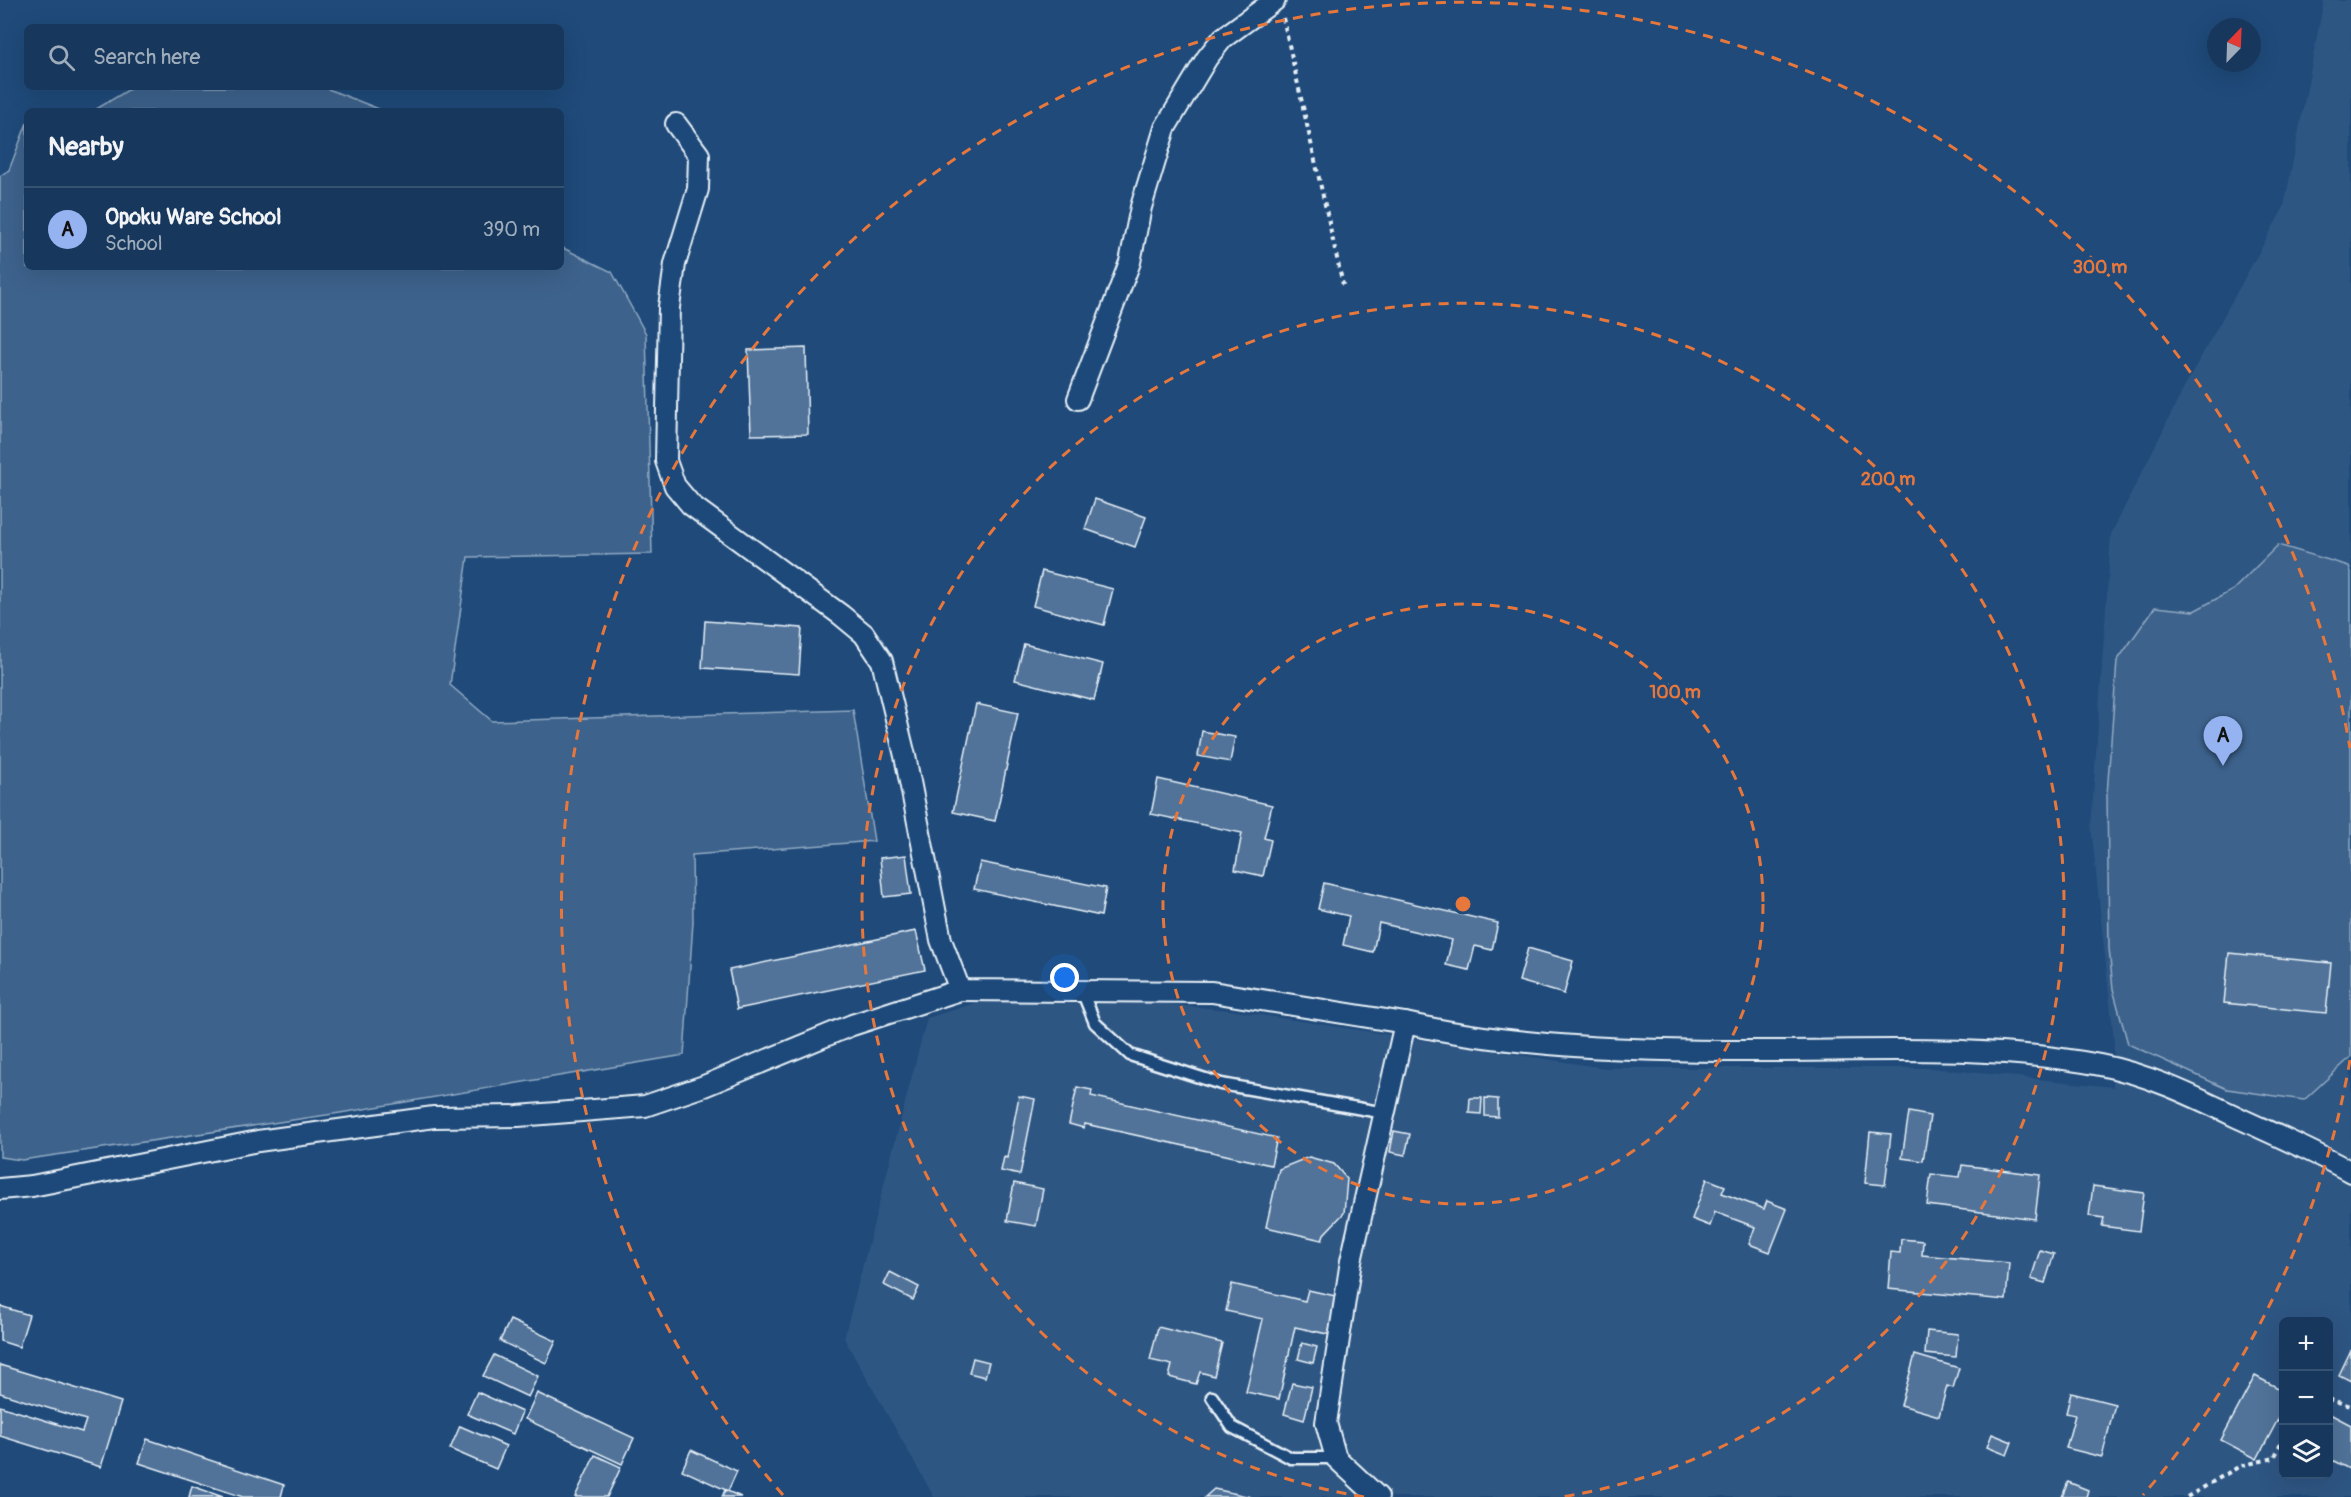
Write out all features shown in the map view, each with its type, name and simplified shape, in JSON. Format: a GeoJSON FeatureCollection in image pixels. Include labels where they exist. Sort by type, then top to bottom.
{"type":"FeatureCollection","features":[{"type":"Feature","properties":{"kind":"street"},"geometry":{"type":"LineString","coordinates":[[1078,399],[1130,262],[1141,207],[1166,128],[1207,58],[1223,38],[1278,6]]}},
{"type":"Feature","properties":{"kind":"street"},"geometry":{"type":"LineString","coordinates":[[676,124],[699,155],[698,189],[675,264],[669,307],[666,461],[675,486],[691,505],[841,615],[864,634],[882,662],[905,756],[941,940],[960,990]]}},
{"type":"Feature","properties":{"kind":"street"},"geometry":{"type":"LineString","coordinates":[[0,1189],[32,1186],[258,1141],[434,1117],[518,1116],[645,1106],[704,1086],[852,1025],[960,990],[1212,992],[1405,1023],[1458,1035],[1632,1048],[1744,1051],[1931,1049],[2101,1065],[2156,1079],[2351,1172]]}},
{"type":"Feature","properties":{"kind":"street"},"geometry":{"type":"LineString","coordinates":[[1378,1497],[1336,1458],[1326,1423],[1352,1261],[1405,1023]]}},
{"type":"Feature","properties":{"kind":"lane"},"geometry":{"type":"LineString","coordinates":[[1082,991],[1095,1023],[1130,1055],[1221,1084],[1385,1113]]}},
{"type":"Feature","properties":{"kind":"lane"},"geometry":{"type":"LineString","coordinates":[[1212,1397],[1232,1427],[1291,1458],[1336,1458]]}},
{"type":"Feature","properties":{"kind":"path"},"geometry":{"type":"LineString","coordinates":[[1278,6],[1343,285]]}},
{"type":"Feature","properties":{"kind":"path"},"geometry":{"type":"LineString","coordinates":[[2333,1401],[2351,1406]]}},
{"type":"Feature","properties":{"kind":"path"},"geometry":{"type":"LineString","coordinates":[[2187,1497],[2240,1466],[2274,1458],[2279,1446]]}},
{"type":"Feature","properties":{"kind":"shaded area"},"geometry":{"type":"Polygon","coordinates":[[[2324,0],[2351,0],[2351,1497],[934,1497],[844,1338],[927,1018],[1018,990],[1229,1010],[1604,1068],[1931,1068],[2113,1087],[2114,1041],[2091,826],[2111,534],[2187,382],[2284,207],[2324,0]]]}},
{"type":"Feature","properties":{"kind":"shaded area"},"geometry":{"type":"Polygon","coordinates":[[[128,90],[331,90],[376,108],[98,108],[128,90]]]}},
{"type":"Feature","properties":{"kind":"shaded area"},"geometry":{"type":"Polygon","coordinates":[[[24,131],[24,270],[564,270],[564,248],[612,272],[646,334],[652,554],[468,557],[450,685],[492,721],[853,710],[874,841],[692,855],[693,922],[684,1055],[340,1113],[22,1160],[0,1157],[0,176],[9,170],[24,131]]]}},
{"type":"Feature","properties":{"kind":"shaded area"},"geometry":{"type":"Polygon","coordinates":[[[2278,545],[2349,566],[2351,572],[2351,1057],[2304,1100],[2227,1089],[2128,1044],[2113,989],[2109,948],[2107,794],[2117,661],[2155,607],[2194,611],[2233,590],[2278,545]]]}},
{"type":"Feature","properties":{"kind":"building"},"geometry":{"type":"Polygon","coordinates":[[[806,348],[808,434],[751,435],[748,350],[806,348]]]}},
{"type":"Feature","properties":{"kind":"building"},"geometry":{"type":"Polygon","coordinates":[[[1095,499],[1146,517],[1135,547],[1085,529],[1095,499]]]}},
{"type":"Feature","properties":{"kind":"building"},"geometry":{"type":"Polygon","coordinates":[[[1042,571],[1113,589],[1104,625],[1033,606],[1042,571]]]}},
{"type":"Feature","properties":{"kind":"building"},"geometry":{"type":"Polygon","coordinates":[[[705,621],[802,628],[799,674],[702,668],[705,621]]]}},
{"type":"Feature","properties":{"kind":"building"},"geometry":{"type":"Polygon","coordinates":[[[1024,644],[1103,664],[1094,700],[1015,680],[1024,644]]]}},
{"type":"Feature","properties":{"kind":"building"},"geometry":{"type":"Polygon","coordinates":[[[976,704],[1018,713],[995,821],[953,812],[976,704]]]}},
{"type":"Feature","properties":{"kind":"building"},"geometry":{"type":"Polygon","coordinates":[[[1202,731],[1235,737],[1230,762],[1198,756],[1202,731]]]}},
{"type":"Feature","properties":{"kind":"building"},"geometry":{"type":"Polygon","coordinates":[[[1158,779],[1272,805],[1264,838],[1271,840],[1263,876],[1235,870],[1242,833],[1151,814],[1158,779]]]}},
{"type":"Feature","properties":{"kind":"building"},"geometry":{"type":"Polygon","coordinates":[[[906,855],[911,894],[884,897],[880,858],[906,855]]]}},
{"type":"Feature","properties":{"kind":"building"},"geometry":{"type":"Polygon","coordinates":[[[980,862],[1106,888],[1101,916],[974,889],[980,862]]]}},
{"type":"Feature","properties":{"kind":"building"},"geometry":{"type":"Polygon","coordinates":[[[1324,883],[1498,923],[1492,950],[1475,946],[1469,970],[1446,965],[1452,940],[1379,923],[1373,952],[1343,945],[1349,916],[1318,909],[1324,883]]]}},
{"type":"Feature","properties":{"kind":"building"},"geometry":{"type":"Polygon","coordinates":[[[916,931],[925,970],[737,1009],[729,970],[916,931]]]}},
{"type":"Feature","properties":{"kind":"building"},"geometry":{"type":"Polygon","coordinates":[[[1528,948],[1573,961],[1564,994],[1519,981],[1528,948]]]}},
{"type":"Feature","properties":{"kind":"building"},"geometry":{"type":"Polygon","coordinates":[[[2229,953],[2331,963],[2326,1013],[2224,1003],[2229,953]]]}},
{"type":"Feature","properties":{"kind":"building"},"geometry":{"type":"Polygon","coordinates":[[[1077,1087],[1092,1090],[1091,1096],[1277,1138],[1271,1165],[1085,1124],[1084,1128],[1069,1124],[1077,1087]]]}},
{"type":"Feature","properties":{"kind":"building"},"geometry":{"type":"Polygon","coordinates":[[[1019,1096],[1035,1099],[1020,1175],[1001,1171],[1004,1157],[1007,1158],[1019,1096]]]}},
{"type":"Feature","properties":{"kind":"building"},"geometry":{"type":"Polygon","coordinates":[[[1470,1098],[1482,1098],[1481,1114],[1469,1113],[1470,1098]]]}},
{"type":"Feature","properties":{"kind":"building"},"geometry":{"type":"Polygon","coordinates":[[[1485,1098],[1498,1099],[1498,1117],[1485,1116],[1485,1098]]]}},
{"type":"Feature","properties":{"kind":"building"},"geometry":{"type":"Polygon","coordinates":[[[1909,1112],[1930,1116],[1923,1161],[1902,1158],[1909,1112]]]}},
{"type":"Feature","properties":{"kind":"building"},"geometry":{"type":"Polygon","coordinates":[[[1394,1131],[1410,1134],[1405,1155],[1390,1152],[1394,1131]]]}},
{"type":"Feature","properties":{"kind":"building"},"geometry":{"type":"Polygon","coordinates":[[[1870,1132],[1891,1134],[1885,1185],[1865,1183],[1870,1132]]]}},
{"type":"Feature","properties":{"kind":"building"},"geometry":{"type":"Polygon","coordinates":[[[1309,1157],[1334,1164],[1347,1179],[1344,1213],[1324,1234],[1322,1240],[1266,1227],[1279,1169],[1309,1157]]]}},
{"type":"Feature","properties":{"kind":"building"},"geometry":{"type":"Polygon","coordinates":[[[1962,1165],[2040,1175],[2035,1219],[1927,1205],[1931,1174],[1960,1177],[1962,1165]]]}},
{"type":"Feature","properties":{"kind":"building"},"geometry":{"type":"Polygon","coordinates":[[[1707,1179],[1725,1186],[1722,1193],[1764,1209],[1767,1201],[1787,1209],[1770,1252],[1749,1244],[1755,1227],[1715,1212],[1710,1226],[1692,1219],[1707,1179]]]}},
{"type":"Feature","properties":{"kind":"building"},"geometry":{"type":"Polygon","coordinates":[[[1014,1183],[1043,1189],[1036,1226],[1007,1221],[1014,1183]]]}},
{"type":"Feature","properties":{"kind":"building"},"geometry":{"type":"Polygon","coordinates":[[[2093,1186],[2144,1193],[2139,1231],[2102,1226],[2104,1218],[2089,1216],[2093,1186]]]}},
{"type":"Feature","properties":{"kind":"building"},"geometry":{"type":"Polygon","coordinates":[[[1901,1239],[1923,1241],[1922,1255],[2009,1263],[2006,1300],[1888,1289],[1891,1252],[1900,1253],[1901,1239]]]}},
{"type":"Feature","properties":{"kind":"building"},"geometry":{"type":"Polygon","coordinates":[[[2040,1250],[2054,1254],[2045,1283],[2031,1279],[2040,1250]]]}},
{"type":"Feature","properties":{"kind":"building"},"geometry":{"type":"Polygon","coordinates":[[[890,1272],[919,1287],[913,1300],[884,1285],[890,1272]]]}},
{"type":"Feature","properties":{"kind":"building"},"geometry":{"type":"Polygon","coordinates":[[[1232,1284],[1305,1301],[1308,1290],[1340,1297],[1332,1335],[1295,1327],[1279,1399],[1246,1392],[1263,1319],[1226,1311],[1232,1284]]]}},
{"type":"Feature","properties":{"kind":"building"},"geometry":{"type":"Polygon","coordinates":[[[0,1306],[29,1315],[19,1347],[0,1341],[0,1306]]]}},
{"type":"Feature","properties":{"kind":"building"},"geometry":{"type":"Polygon","coordinates":[[[510,1320],[556,1341],[546,1363],[500,1341],[510,1320]]]}},
{"type":"Feature","properties":{"kind":"building"},"geometry":{"type":"Polygon","coordinates":[[[1158,1327],[1222,1343],[1214,1376],[1200,1372],[1196,1384],[1169,1377],[1172,1365],[1150,1360],[1158,1327]]]}},
{"type":"Feature","properties":{"kind":"building"},"geometry":{"type":"Polygon","coordinates":[[[1927,1331],[1958,1334],[1956,1357],[1925,1354],[1927,1331]]]}},
{"type":"Feature","properties":{"kind":"building"},"geometry":{"type":"Polygon","coordinates":[[[1302,1343],[1317,1347],[1313,1363],[1298,1359],[1302,1343]]]}},
{"type":"Feature","properties":{"kind":"building"},"geometry":{"type":"Polygon","coordinates":[[[2351,1350],[2351,1381],[2339,1375],[2351,1350]]]}},
{"type":"Feature","properties":{"kind":"building"},"geometry":{"type":"Polygon","coordinates":[[[494,1355],[538,1376],[528,1397],[483,1376],[494,1355]]]}},
{"type":"Feature","properties":{"kind":"building"},"geometry":{"type":"Polygon","coordinates":[[[1915,1355],[1959,1368],[1953,1388],[1947,1386],[1939,1416],[1901,1405],[1915,1355]]]}},
{"type":"Feature","properties":{"kind":"building"},"geometry":{"type":"Polygon","coordinates":[[[973,1358],[989,1362],[985,1377],[969,1373],[973,1358]]]}},
{"type":"Feature","properties":{"kind":"building"},"geometry":{"type":"Polygon","coordinates":[[[0,1365],[121,1402],[101,1467],[0,1436],[0,1406],[82,1432],[86,1420],[0,1393],[0,1365]]]}},
{"type":"Feature","properties":{"kind":"building"},"geometry":{"type":"Polygon","coordinates":[[[2255,1376],[2279,1388],[2279,1417],[2257,1459],[2221,1440],[2255,1376]]]}},
{"type":"Feature","properties":{"kind":"building"},"geometry":{"type":"Polygon","coordinates":[[[1292,1383],[1312,1387],[1304,1420],[1284,1414],[1292,1383]]]}},
{"type":"Feature","properties":{"kind":"building"},"geometry":{"type":"Polygon","coordinates":[[[477,1392],[522,1412],[513,1434],[467,1414],[477,1392]]]}},
{"type":"Feature","properties":{"kind":"building"},"geometry":{"type":"Polygon","coordinates":[[[537,1393],[634,1438],[622,1464],[525,1419],[537,1393]]]}},
{"type":"Feature","properties":{"kind":"building"},"geometry":{"type":"Polygon","coordinates":[[[2071,1393],[2115,1404],[2102,1457],[2066,1448],[2075,1415],[2066,1413],[2071,1393]]]}},
{"type":"Feature","properties":{"kind":"building"},"geometry":{"type":"Polygon","coordinates":[[[2333,1416],[2351,1425],[2351,1470],[2333,1461],[2333,1416]]]}},
{"type":"Feature","properties":{"kind":"building"},"geometry":{"type":"Polygon","coordinates":[[[460,1426],[506,1446],[496,1469],[450,1449],[460,1426]]]}},
{"type":"Feature","properties":{"kind":"building"},"geometry":{"type":"Polygon","coordinates":[[[1992,1434],[2012,1442],[2007,1455],[1987,1447],[1992,1434]]]}},
{"type":"Feature","properties":{"kind":"building"},"geometry":{"type":"Polygon","coordinates":[[[147,1439],[284,1485],[281,1497],[243,1497],[139,1463],[147,1439]]]}},
{"type":"Feature","properties":{"kind":"building"},"geometry":{"type":"Polygon","coordinates":[[[691,1450],[737,1471],[728,1491],[682,1470],[691,1450]]]}},
{"type":"Feature","properties":{"kind":"building"},"geometry":{"type":"Polygon","coordinates":[[[595,1455],[621,1467],[607,1497],[575,1497],[595,1455]]]}},
{"type":"Feature","properties":{"kind":"building"},"geometry":{"type":"Polygon","coordinates":[[[2068,1482],[2088,1490],[2086,1497],[2062,1497],[2068,1482]]]}},
{"type":"Feature","properties":{"kind":"building"},"geometry":{"type":"Polygon","coordinates":[[[192,1486],[223,1497],[189,1497],[192,1486]]]}},
{"type":"Feature","properties":{"kind":"building"},"geometry":{"type":"Polygon","coordinates":[[[1214,1489],[1251,1497],[1205,1497],[1214,1489]]]}},
{"type":"Feature","properties":{"kind":"building"},"geometry":{"type":"Polygon","coordinates":[[[725,1490],[741,1497],[722,1497],[725,1490]]]}},
{"type":"Feature","properties":{"kind":"place","name":"Opoku Ware School"},"geometry":{"type":"Point","coordinates":[2223,766]}}]}
